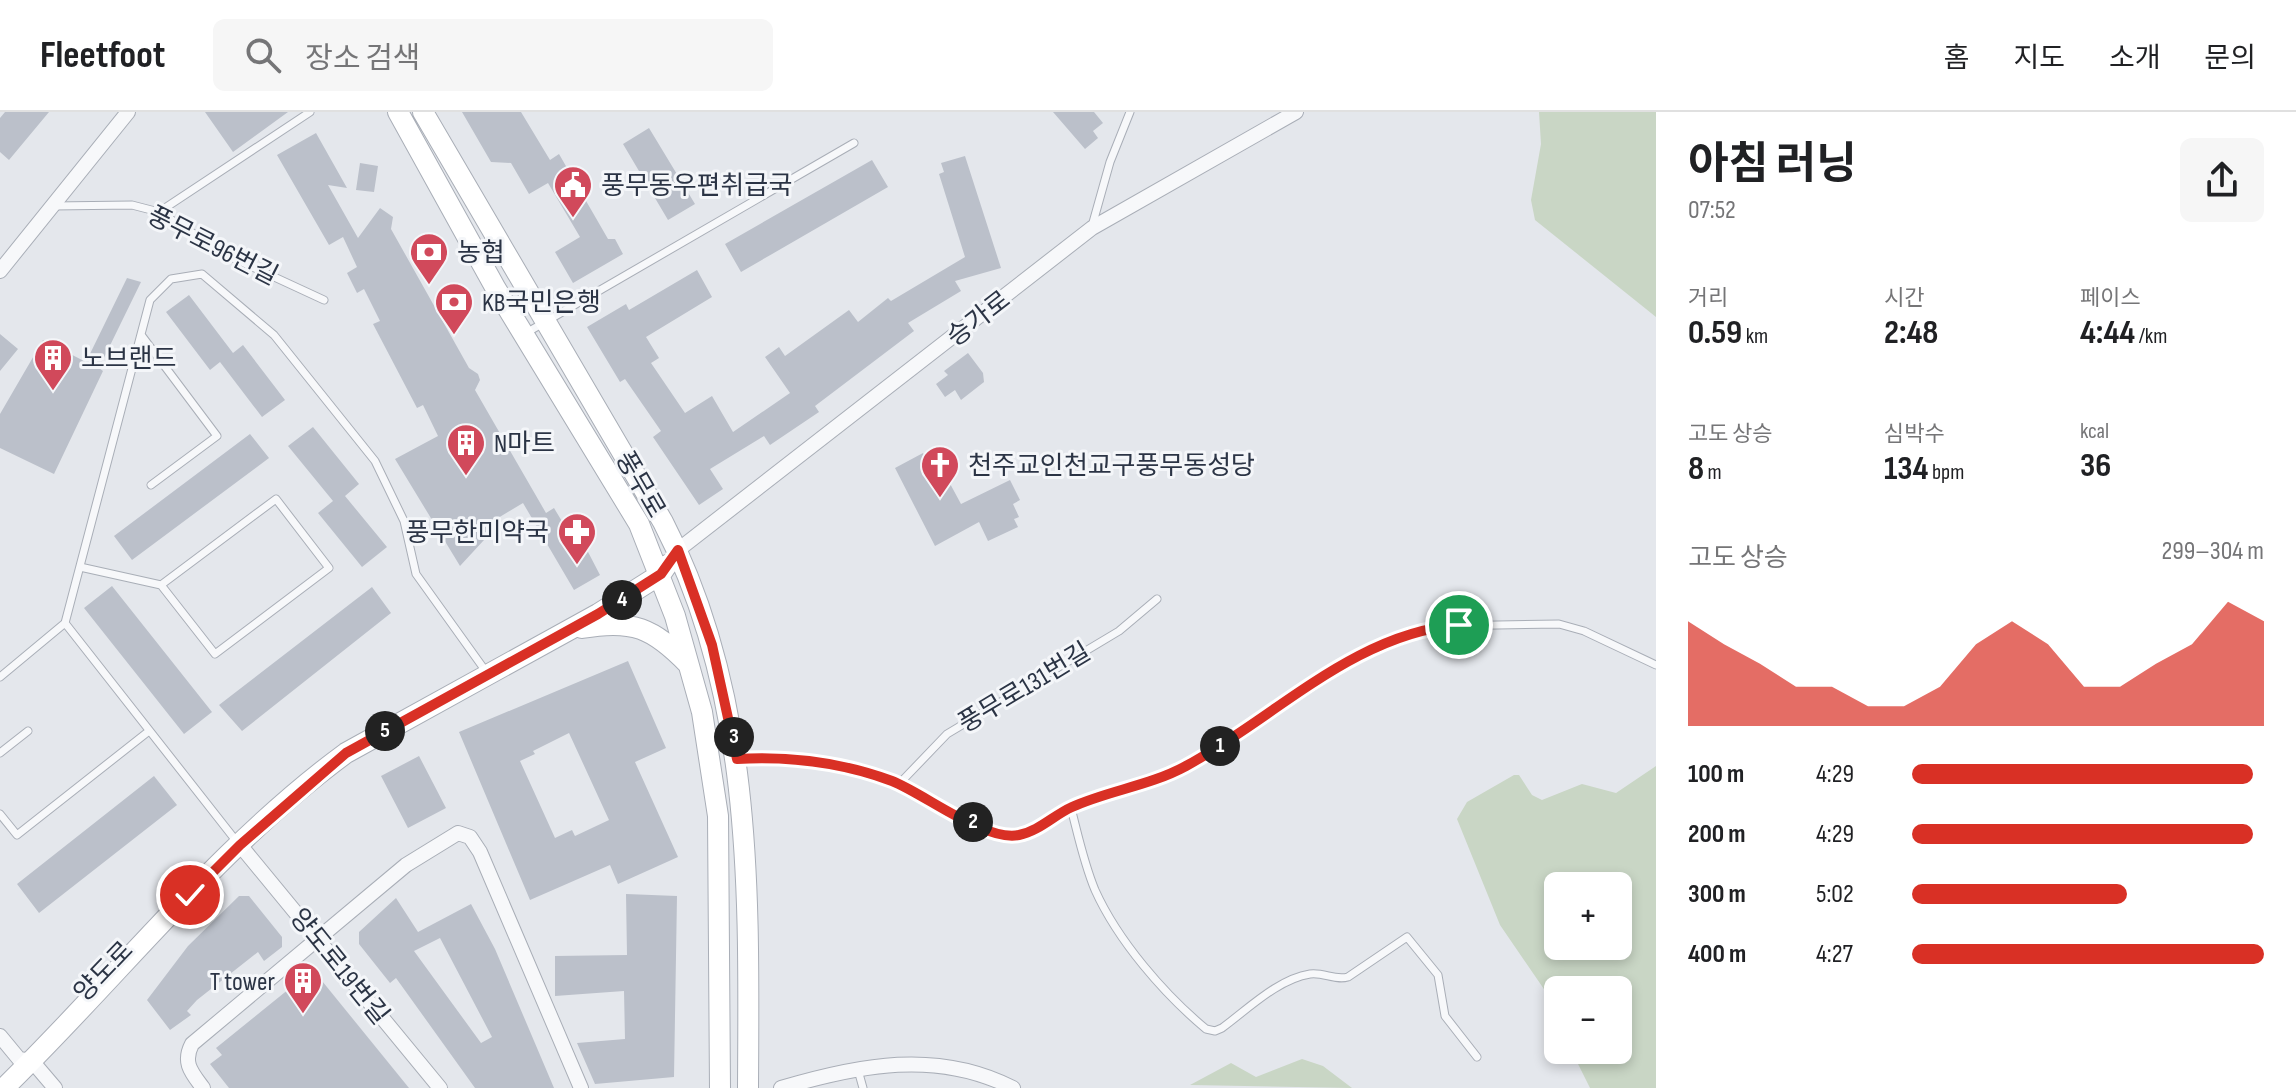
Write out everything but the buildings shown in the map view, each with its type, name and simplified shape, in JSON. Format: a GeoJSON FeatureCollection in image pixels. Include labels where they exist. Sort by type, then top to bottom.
{"type":"FeatureCollection","features":[{"type":"Feature","properties":{"kind":"street"},"geometry":{"type":"LineString","coordinates":[[0,271],[128,112]]}},
{"type":"Feature","properties":{"kind":"street","name":"풍무로"},"geometry":{"type":"LineString","coordinates":[[398,112],[524,334],[620,490],[659,568],[691,666],[712,760],[718,816],[720,1088]]}},
{"type":"Feature","properties":{"kind":"street","name":"풍무로"},"geometry":{"type":"LineString","coordinates":[[423,112],[678,550],[712,645],[737,759],[748,910],[748,1088]]}},
{"type":"Feature","properties":{"kind":"street","name":"승가로"},"geometry":{"type":"LineString","coordinates":[[678,550],[1092,228],[1296,112]]}},
{"type":"Feature","properties":{"kind":"street","name":"양도로"},"geometry":{"type":"LineString","coordinates":[[485,670],[570,629],[659,568],[678,550]]}},
{"type":"Feature","properties":{"kind":"street","name":"양도로"},"geometry":{"type":"LineString","coordinates":[[4,1088],[26,1060],[237,841],[346,753],[659,568]]}},
{"type":"Feature","properties":{"kind":"street"},"geometry":{"type":"LineString","coordinates":[[570,629],[615,623],[645,629],[667,642],[691,666]]}},
{"type":"Feature","properties":{"kind":"street"},"geometry":{"type":"LineString","coordinates":[[203,1088],[188,1067],[188,1052],[192,1044],[429,847],[458,833],[470,837],[581,1088]]}},
{"type":"Feature","properties":{"kind":"street","name":"양도로19번길"},"geometry":{"type":"LineString","coordinates":[[237,841],[440,1088]]}},
{"type":"Feature","properties":{"kind":"street"},"geometry":{"type":"LineString","coordinates":[[0,1036],[55,1088]]}},
{"type":"Feature","properties":{"kind":"street","name":"양도로"},"geometry":{"type":"LineString","coordinates":[[0,1077],[26,1060]]}},
{"type":"Feature","properties":{"kind":"street"},"geometry":{"type":"LineString","coordinates":[[781,1088],[858,1068],[901,1063],[968,1069],[1013,1088]]}},
{"type":"Feature","properties":{"kind":"lane"},"geometry":{"type":"LineString","coordinates":[[159,212],[310,112]]}},
{"type":"Feature","properties":{"kind":"lane"},"geometry":{"type":"LineString","coordinates":[[1092,228],[1110,162],[1130,112]]}},
{"type":"Feature","properties":{"kind":"lane"},"geometry":{"type":"LineString","coordinates":[[524,334],[854,143]]}},
{"type":"Feature","properties":{"kind":"lane","name":"풍무로96번길"},"geometry":{"type":"LineString","coordinates":[[52,206],[132,205],[159,212],[231,257],[324,300]]}},
{"type":"Feature","properties":{"kind":"lane"},"geometry":{"type":"LineString","coordinates":[[0,677],[65,623],[150,300],[171,279],[202,274],[274,335],[375,461],[404,521],[416,574],[485,670]]}},
{"type":"Feature","properties":{"kind":"lane"},"geometry":{"type":"LineString","coordinates":[[142,336],[217,436],[151,485]]}},
{"type":"Feature","properties":{"kind":"lane"},"geometry":{"type":"LineString","coordinates":[[80,567],[161,585],[215,654],[329,568],[276,499],[161,585]]}},
{"type":"Feature","properties":{"kind":"lane","name":"풍무로131번길"},"geometry":{"type":"LineString","coordinates":[[899,784],[947,734],[1119,631],[1157,599]]}},
{"type":"Feature","properties":{"kind":"lane"},"geometry":{"type":"LineString","coordinates":[[65,623],[237,841]]}},
{"type":"Feature","properties":{"kind":"lane"},"geometry":{"type":"LineString","coordinates":[[737,759],[809,759],[899,784],[990,831],[1009,837],[1030,832],[1071,808],[1161,778],[1217,748],[1364,654],[1441,626],[1559,624],[1584,631],[1656,665]]}},
{"type":"Feature","properties":{"kind":"lane"},"geometry":{"type":"LineString","coordinates":[[0,753],[28,731]]}},
{"type":"Feature","properties":{"kind":"lane"},"geometry":{"type":"LineString","coordinates":[[0,814],[17,835],[149,731]]}},
{"type":"Feature","properties":{"kind":"lane"},"geometry":{"type":"LineString","coordinates":[[1071,808],[1090,876],[1102,905],[1138,956],[1206,1029],[1215,1031],[1222,1028],[1275,989],[1306,975],[1316,973],[1339,980],[1348,977],[1407,937],[1438,975],[1445,1016],[1477,1057]]}},
{"type":"Feature","properties":{"kind":"lane"},"geometry":{"type":"LineString","coordinates":[[858,1068],[863,1088]]}},
{"type":"Feature","properties":{"kind":"green space"},"geometry":{"type":"Polygon","coordinates":[[[1539,112],[1656,112],[1656,317],[1535,220],[1531,200],[1541,144],[1539,112]]]}},
{"type":"Feature","properties":{"kind":"green space"},"geometry":{"type":"Polygon","coordinates":[[[1656,766],[1656,1088],[1590,1088],[1578,1064],[1632,1064],[1632,976],[1544,976],[1544,989],[1500,925],[1457,819],[1467,802],[1514,775],[1519,775],[1532,795],[1542,800],[1582,784],[1616,793],[1656,766]]]}},
{"type":"Feature","properties":{"kind":"green space"},"geometry":{"type":"Polygon","coordinates":[[[1302,1059],[1323,1066],[1352,1088],[1190,1085],[1231,1063],[1256,1077],[1302,1059]]]}},
{"type":"Feature","properties":{"kind":"place","name":"풍무동우편취급국"},"geometry":{"type":"Point","coordinates":[573,219]}},
{"type":"Feature","properties":{"kind":"place","name":"농협"},"geometry":{"type":"Point","coordinates":[429,286]}},
{"type":"Feature","properties":{"kind":"place","name":"KB국민은행"},"geometry":{"type":"Point","coordinates":[454,336]}},
{"type":"Feature","properties":{"kind":"place","name":"노브랜드"},"geometry":{"type":"Point","coordinates":[53,392]}},
{"type":"Feature","properties":{"kind":"place","name":"N마트"},"geometry":{"type":"Point","coordinates":[466,477]}},
{"type":"Feature","properties":{"kind":"place","name":"천주교인천교구풍무동성당"},"geometry":{"type":"Point","coordinates":[940,499]}},
{"type":"Feature","properties":{"kind":"place","name":"풍무한미약국"},"geometry":{"type":"Point","coordinates":[577,566]}},
{"type":"Feature","properties":{"kind":"place","name":"T tower"},"geometry":{"type":"Point","coordinates":[303,1015]}},
{"type":"Feature","properties":{"kind":"route"},"geometry":{"type":"LineString","coordinates":[[190,895],[240,845],[346,753],[598,614],[661,574],[678,550],[712,645],[725,693],[737,759],[791,757],[835,764],[892,781],[990,831],[1009,837],[1030,832],[1071,808],[1133,789],[1185,766],[1364,654],[1421,632],[1459,625]]}}]}
